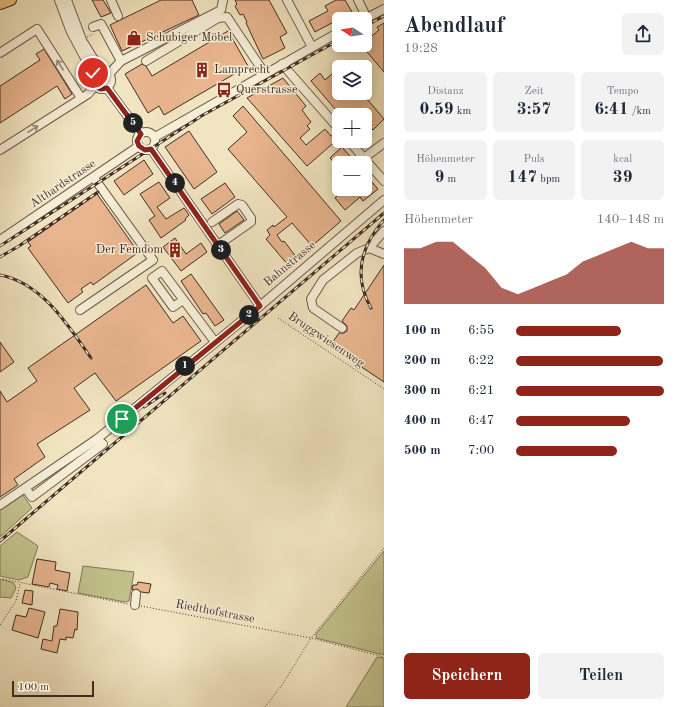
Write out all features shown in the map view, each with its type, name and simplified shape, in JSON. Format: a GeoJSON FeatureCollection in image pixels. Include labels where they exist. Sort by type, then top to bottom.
{"type":"FeatureCollection","features":[{"type":"Feature","properties":{"kind":"main road"},"geometry":{"type":"LineString","coordinates":[[0,4],[11,0]]}},
{"type":"Feature","properties":{"kind":"street"},"geometry":{"type":"LineString","coordinates":[[59,0],[71,32],[97,73]]}},
{"type":"Feature","properties":{"kind":"street"},"geometry":{"type":"LineString","coordinates":[[67,0],[82,40],[97,73]]}},
{"type":"Feature","properties":{"kind":"street"},"geometry":{"type":"LineString","coordinates":[[111,0],[118,16]]}},
{"type":"Feature","properties":{"kind":"street"},"geometry":{"type":"LineString","coordinates":[[109,74],[120,61],[221,10],[223,0]]}},
{"type":"Feature","properties":{"kind":"street"},"geometry":{"type":"LineString","coordinates":[[287,0],[312,47]]}},
{"type":"Feature","properties":{"kind":"street"},"geometry":{"type":"LineString","coordinates":[[358,0],[363,12]]}},
{"type":"Feature","properties":{"kind":"street"},"geometry":{"type":"LineString","coordinates":[[372,15],[384,9]]}},
{"type":"Feature","properties":{"kind":"street"},"geometry":{"type":"LineString","coordinates":[[146,61],[218,18],[227,17],[266,74]]}},
{"type":"Feature","properties":{"kind":"street"},"geometry":{"type":"LineString","coordinates":[[94,30],[101,24],[120,61]]}},
{"type":"Feature","properties":{"kind":"street"},"geometry":{"type":"LineString","coordinates":[[0,53],[37,29],[81,98]]}},
{"type":"Feature","properties":{"kind":"street"},"geometry":{"type":"LineString","coordinates":[[155,137],[332,36]]}},
{"type":"Feature","properties":{"kind":"street"},"geometry":{"type":"LineString","coordinates":[[282,64],[332,122]]}},
{"type":"Feature","properties":{"kind":"street"},"geometry":{"type":"LineString","coordinates":[[97,73],[109,74]]}},
{"type":"Feature","properties":{"kind":"street"},"geometry":{"type":"LineString","coordinates":[[97,73],[93,81],[95,86],[101,89],[107,88],[111,83],[109,74]]}},
{"type":"Feature","properties":{"kind":"street"},"geometry":{"type":"LineString","coordinates":[[0,150],[91,92],[95,86]]}},
{"type":"Feature","properties":{"kind":"street"},"geometry":{"type":"LineString","coordinates":[[107,88],[141,134]]}},
{"type":"Feature","properties":{"kind":"street"},"geometry":{"type":"LineString","coordinates":[[149,132],[155,137],[155,143],[151,149],[145,150],[139,146],[137,141],[141,134],[149,132]]}},
{"type":"Feature","properties":{"kind":"street"},"geometry":{"type":"LineString","coordinates":[[367,156],[384,143]]}},
{"type":"Feature","properties":{"kind":"street","name":"Althardstrasse"},"geometry":{"type":"LineString","coordinates":[[0,240],[94,178],[139,146]]}},
{"type":"Feature","properties":{"kind":"street"},"geometry":{"type":"LineString","coordinates":[[355,148],[362,156]]}},
{"type":"Feature","properties":{"kind":"street"},"geometry":{"type":"LineString","coordinates":[[151,149],[260,306]]}},
{"type":"Feature","properties":{"kind":"street"},"geometry":{"type":"LineString","coordinates":[[372,167],[384,181]]}},
{"type":"Feature","properties":{"kind":"street"},"geometry":{"type":"LineString","coordinates":[[80,310],[153,260],[94,178]]}},
{"type":"Feature","properties":{"kind":"street","name":"Bahnstrasse"},"geometry":{"type":"LineString","coordinates":[[0,505],[26,489],[97,439],[260,306],[384,200]]}},
{"type":"Feature","properties":{"kind":"street"},"geometry":{"type":"LineString","coordinates":[[212,222],[238,204],[242,205],[251,218],[250,222],[218,245]]}},
{"type":"Feature","properties":{"kind":"street"},"geometry":{"type":"LineString","coordinates":[[342,328],[313,308],[311,299],[323,280],[357,253],[369,248],[384,231]]}},
{"type":"Feature","properties":{"kind":"street"},"geometry":{"type":"LineString","coordinates":[[369,248],[384,254]]}},
{"type":"Feature","properties":{"kind":"street"},"geometry":{"type":"LineString","coordinates":[[183,300],[215,342]]}},
{"type":"Feature","properties":{"kind":"street"},"geometry":{"type":"LineString","coordinates":[[134,605],[136,594]]}},
{"type":"Feature","properties":{"kind":"path"},"geometry":{"type":"LineString","coordinates":[[85,38],[94,30]]}},
{"type":"Feature","properties":{"kind":"path","name":"Bruggwiesenweg"},"geometry":{"type":"LineString","coordinates":[[278,318],[384,389]]}},
{"type":"Feature","properties":{"kind":"path"},"geometry":{"type":"LineString","coordinates":[[265,707],[282,685],[311,638],[384,548]]}},
{"type":"Feature","properties":{"kind":"path","name":"Riedthofstrasse"},"geometry":{"type":"LineString","coordinates":[[3,579],[311,638],[384,657]]}},
{"type":"Feature","properties":{"kind":"path"},"geometry":{"type":"LineString","coordinates":[[0,625],[16,601],[20,583]]}},
{"type":"Feature","properties":{"kind":"green space"},"geometry":{"type":"Polygon","coordinates":[[[22,494],[32,508],[0,537],[0,508],[22,494]]]}},
{"type":"Feature","properties":{"kind":"green space"},"geometry":{"type":"Polygon","coordinates":[[[17,532],[38,546],[28,577],[19,580],[0,576],[0,546],[17,532]]]}},
{"type":"Feature","properties":{"kind":"green space"},"geometry":{"type":"Polygon","coordinates":[[[384,551],[384,655],[316,638],[316,634],[384,551]]]}},
{"type":"Feature","properties":{"kind":"green space"},"geometry":{"type":"Polygon","coordinates":[[[83,566],[134,572],[129,601],[125,602],[78,593],[83,566]]]}},
{"type":"Feature","properties":{"kind":"green space"},"geometry":{"type":"Polygon","coordinates":[[[0,579],[14,583],[16,588],[11,598],[0,597],[0,579]]]}},
{"type":"Feature","properties":{"kind":"green space"},"geometry":{"type":"Polygon","coordinates":[[[377,657],[384,658],[384,707],[346,707],[377,657]]]}},
{"type":"Feature","properties":{"kind":"building"},"geometry":{"type":"Polygon","coordinates":[[[92,0],[103,0],[111,13],[101,17],[92,0]]]}},
{"type":"Feature","properties":{"kind":"building","name":"Schubiger Möbel"},"geometry":{"type":"Polygon","coordinates":[[[161,0],[192,0],[199,15],[122,51],[110,25],[161,0]]]}},
{"type":"Feature","properties":{"kind":"building"},"geometry":{"type":"Polygon","coordinates":[[[235,0],[269,0],[287,33],[280,37],[285,48],[263,59],[243,14],[240,15],[235,6],[237,4],[235,0]]]}},
{"type":"Feature","properties":{"kind":"building"},"geometry":{"type":"Polygon","coordinates":[[[336,0],[345,0],[352,12],[332,12],[332,23],[315,32],[309,21],[328,11],[325,6],[336,0]]]}},
{"type":"Feature","properties":{"kind":"building"},"geometry":{"type":"Polygon","coordinates":[[[384,23],[384,72],[367,52],[372,52],[372,36],[379,30],[377,27],[384,23]]]}},
{"type":"Feature","properties":{"kind":"building","name":"Lamprecht"},"geometry":{"type":"Polygon","coordinates":[[[228,31],[248,66],[164,115],[159,106],[148,113],[125,74],[142,64],[146,66],[152,76],[228,31]]]}},
{"type":"Feature","properties":{"kind":"building"},"geometry":{"type":"Polygon","coordinates":[[[44,49],[72,94],[65,99],[57,86],[0,123],[0,86],[40,60],[36,54],[44,49]]]}},
{"type":"Feature","properties":{"kind":"building"},"geometry":{"type":"Polygon","coordinates":[[[320,73],[325,80],[332,74],[332,100],[368,100],[384,119],[373,130],[372,108],[334,108],[311,81],[320,73]]]}},
{"type":"Feature","properties":{"kind":"building"},"geometry":{"type":"Polygon","coordinates":[[[283,78],[306,106],[302,110],[311,122],[307,126],[310,129],[300,138],[306,145],[325,129],[332,136],[332,144],[307,166],[247,98],[283,78]]]}},
{"type":"Feature","properties":{"kind":"building"},"geometry":{"type":"Polygon","coordinates":[[[243,106],[341,221],[312,246],[292,223],[277,235],[282,242],[284,241],[297,258],[288,265],[266,239],[270,235],[267,230],[273,225],[274,227],[287,217],[228,149],[247,132],[233,116],[243,106]]]}},
{"type":"Feature","properties":{"kind":"building"},"geometry":{"type":"Polygon","coordinates":[[[189,131],[217,172],[194,189],[165,147],[189,131]]]}},
{"type":"Feature","properties":{"kind":"building"},"geometry":{"type":"Polygon","coordinates":[[[343,148],[350,156],[332,156],[343,148]]]}},
{"type":"Feature","properties":{"kind":"building"},"geometry":{"type":"Polygon","coordinates":[[[144,160],[153,174],[124,195],[114,181],[144,160]]]}},
{"type":"Feature","properties":{"kind":"building"},"geometry":{"type":"Polygon","coordinates":[[[159,182],[170,198],[157,207],[166,219],[184,208],[189,215],[185,219],[186,220],[161,238],[149,220],[155,216],[140,194],[159,182]]]}},
{"type":"Feature","properties":{"kind":"building"},"geometry":{"type":"Polygon","coordinates":[[[372,182],[378,189],[372,194],[372,182]]]}},
{"type":"Feature","properties":{"kind":"building"},"geometry":{"type":"Polygon","coordinates":[[[225,183],[235,197],[212,214],[201,199],[225,183]]]}},
{"type":"Feature","properties":{"kind":"building"},"geometry":{"type":"Polygon","coordinates":[[[97,194],[136,249],[134,251],[136,254],[93,285],[91,282],[81,289],[83,292],[68,303],[28,248],[31,246],[28,242],[97,194]]]}},
{"type":"Feature","properties":{"kind":"building"},"geometry":{"type":"Polygon","coordinates":[[[337,196],[369,196],[363,201],[360,197],[345,210],[335,198],[337,196]]]}},
{"type":"Feature","properties":{"kind":"building"},"geometry":{"type":"Polygon","coordinates":[[[237,211],[244,220],[225,233],[219,224],[237,211]]]}},
{"type":"Feature","properties":{"kind":"building"},"geometry":{"type":"Polygon","coordinates":[[[175,238],[186,254],[201,243],[207,252],[181,271],[163,247],[175,238]]]}},
{"type":"Feature","properties":{"kind":"building"},"geometry":{"type":"Polygon","coordinates":[[[384,265],[384,382],[330,346],[339,333],[344,333],[347,331],[347,326],[342,321],[351,308],[354,310],[384,265]]]}},
{"type":"Feature","properties":{"kind":"building"},"geometry":{"type":"Polygon","coordinates":[[[191,274],[224,320],[215,326],[206,313],[203,314],[181,281],[191,274]]]}},
{"type":"Feature","properties":{"kind":"building"},"geometry":{"type":"Polygon","coordinates":[[[146,285],[173,323],[183,316],[201,341],[116,401],[95,373],[74,388],[90,410],[37,444],[45,457],[14,479],[18,485],[0,497],[0,391],[7,402],[37,381],[28,368],[146,285]]]}},
{"type":"Feature","properties":{"kind":"building"},"geometry":{"type":"Polygon","coordinates":[[[0,342],[14,362],[0,372],[0,342]]]}},
{"type":"Feature","properties":{"kind":"building"},"geometry":{"type":"Polygon","coordinates":[[[37,559],[56,562],[55,570],[70,573],[67,591],[57,589],[58,585],[50,583],[49,587],[32,584],[37,559]]]}},
{"type":"Feature","properties":{"kind":"building"},"geometry":{"type":"Polygon","coordinates":[[[138,582],[151,584],[149,593],[141,592],[137,589],[132,590],[133,585],[137,585],[138,582]]]}},
{"type":"Feature","properties":{"kind":"building"},"geometry":{"type":"Polygon","coordinates":[[[25,590],[33,591],[32,605],[22,603],[25,590]]]}},
{"type":"Feature","properties":{"kind":"building"},"geometry":{"type":"Polygon","coordinates":[[[29,608],[45,612],[38,638],[12,630],[16,615],[26,617],[29,608]]]}},
{"type":"Feature","properties":{"kind":"building"},"geometry":{"type":"Polygon","coordinates":[[[60,609],[78,612],[77,630],[75,629],[73,638],[66,637],[66,640],[60,639],[57,653],[41,649],[43,639],[52,641],[54,626],[57,626],[60,609]]]}},
{"type":"Feature","properties":{"kind":"railway"},"geometry":{"type":"LineString","coordinates":[[372,22],[384,16]]}},
{"type":"Feature","properties":{"kind":"railway"},"geometry":{"type":"LineString","coordinates":[[0,246],[203,115],[332,44]]}},
{"type":"Feature","properties":{"kind":"railway"},"geometry":{"type":"LineString","coordinates":[[0,257],[19,246],[98,192]]}},
{"type":"Feature","properties":{"kind":"railway"},"geometry":{"type":"LineString","coordinates":[[0,541],[384,213]]}},
{"type":"Feature","properties":{"kind":"railway"},"geometry":{"type":"LineString","coordinates":[[371,308],[365,296],[362,284],[362,262],[370,240],[384,220]]}},
{"type":"Feature","properties":{"kind":"railway"},"geometry":{"type":"LineString","coordinates":[[0,275],[29,287],[41,296],[63,319],[91,358]]}},
{"type":"Feature","properties":{"kind":"railway"},"geometry":{"type":"LineString","coordinates":[[144,407],[165,393]]}},
{"type":"Feature","properties":{"kind":"place","name":"Schubiger Möbel"},"geometry":{"type":"Point","coordinates":[134,38]}},
{"type":"Feature","properties":{"kind":"place","name":"Lamprecht"},"geometry":{"type":"Point","coordinates":[202,70]}},
{"type":"Feature","properties":{"kind":"place","name":"Querstrasse"},"geometry":{"type":"Point","coordinates":[224,90]}},
{"type":"Feature","properties":{"kind":"place","name":"Der Femdom"},"geometry":{"type":"Point","coordinates":[175,250]}},
{"type":"Feature","properties":{"kind":"route"},"geometry":{"type":"LineString","coordinates":[[93,73],[93,83],[95,86],[101,89],[107,88],[112,94],[141,134],[137,141],[139,146],[142,150],[151,149],[260,306],[122,419]]}}]}
